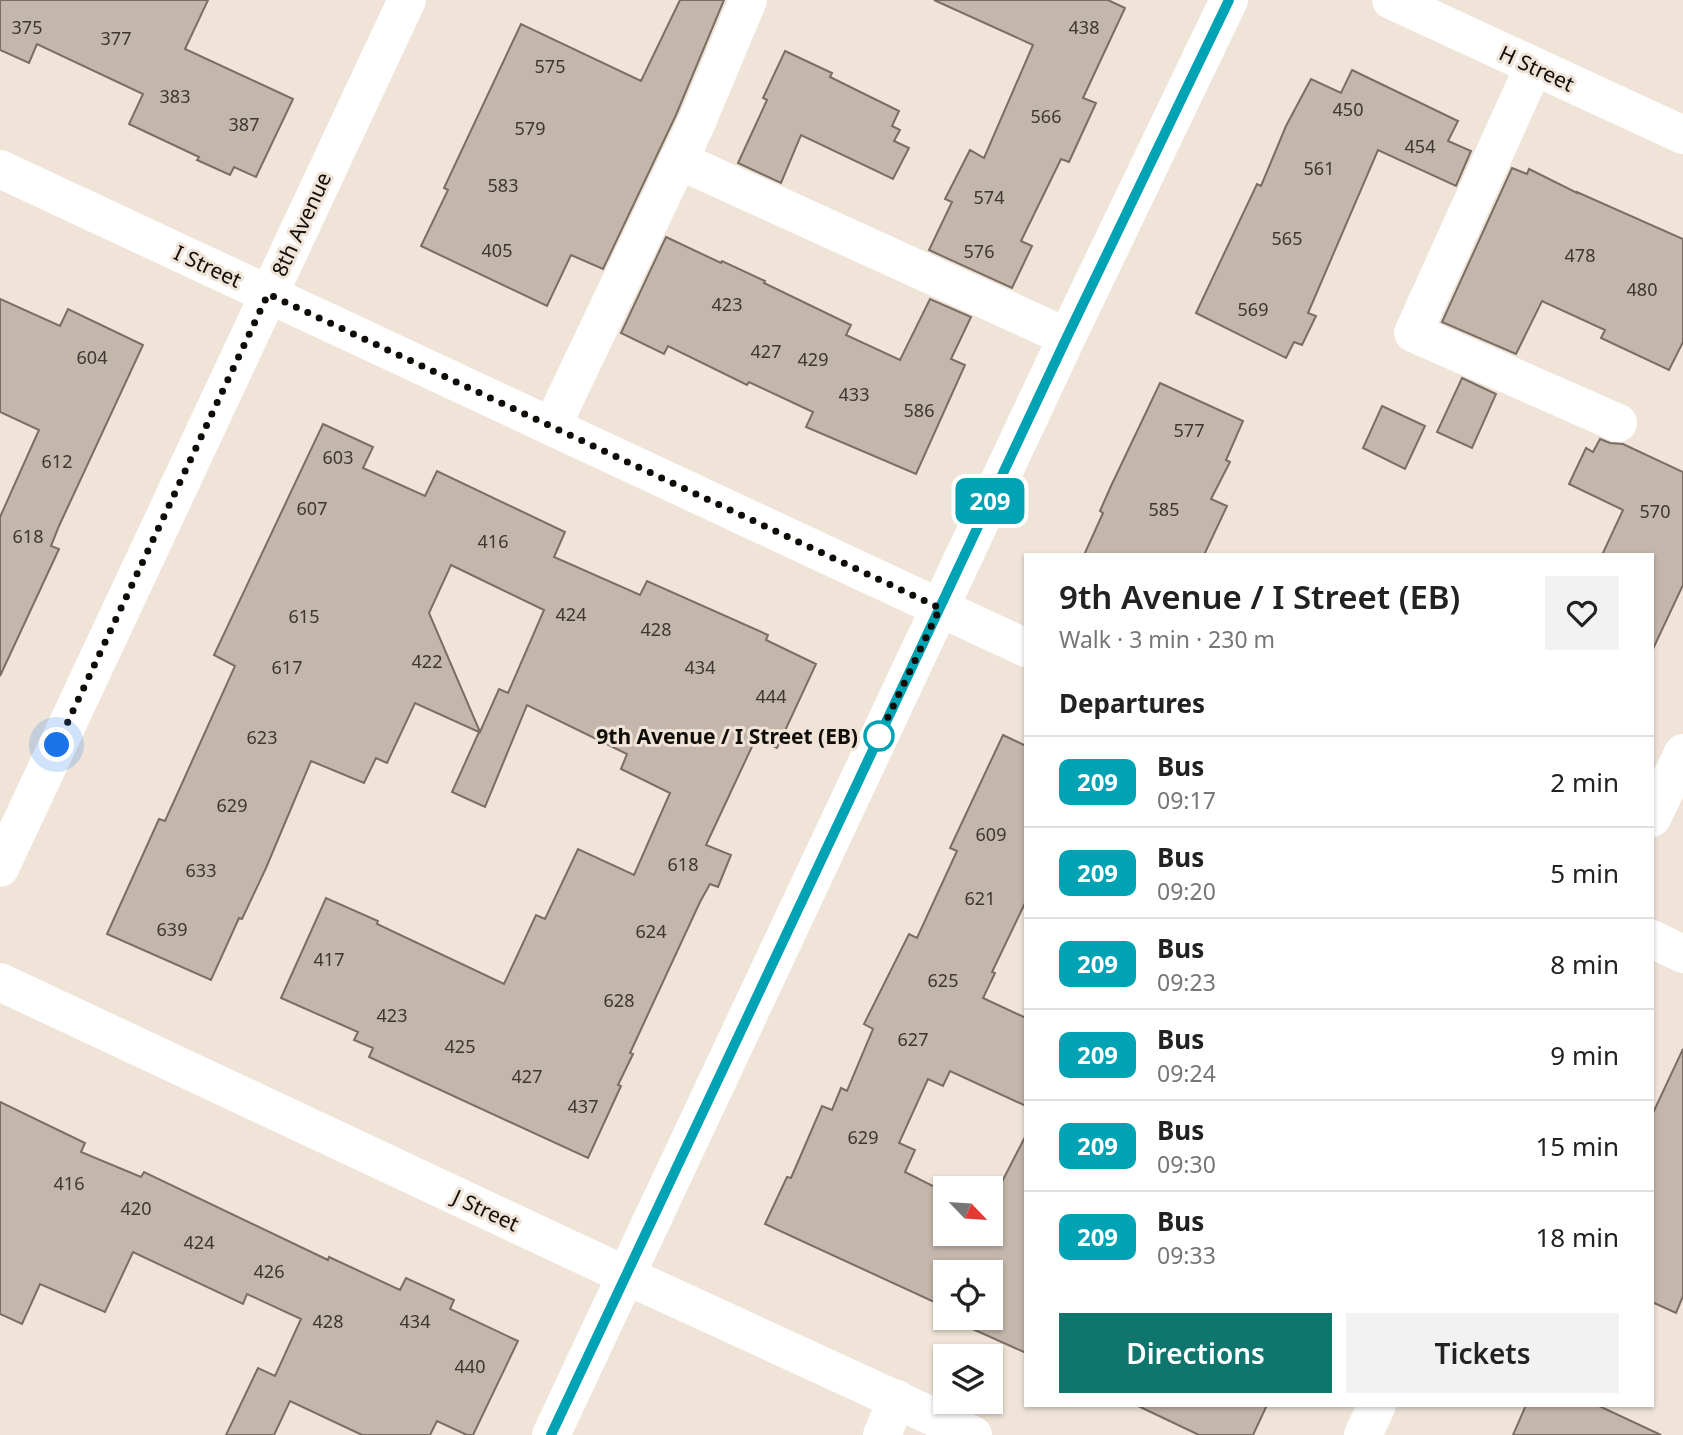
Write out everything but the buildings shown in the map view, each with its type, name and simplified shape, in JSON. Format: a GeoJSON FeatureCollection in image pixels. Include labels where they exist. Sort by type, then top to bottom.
{"type":"FeatureCollection","features":[{"type":"Feature","properties":{"kind":"street","name":"8th Avenue"},"geometry":{"type":"LineString","coordinates":[[0,868],[407,0]]}},
{"type":"Feature","properties":{"kind":"street"},"geometry":{"type":"LineString","coordinates":[[552,426],[678,160],[748,0]]}},
{"type":"Feature","properties":{"kind":"street"},"geometry":{"type":"LineString","coordinates":[[551,1435],[1067,337],[1229,0]]}},
{"type":"Feature","properties":{"kind":"street","name":"H Street"},"geometry":{"type":"LineString","coordinates":[[1391,0],[1683,135]]}},
{"type":"Feature","properties":{"kind":"street"},"geometry":{"type":"LineString","coordinates":[[1534,66],[1413,333],[1618,424]]}},
{"type":"Feature","properties":{"kind":"street"},"geometry":{"type":"LineString","coordinates":[[678,160],[1067,337]]}},
{"type":"Feature","properties":{"kind":"street","name":"I Street"},"geometry":{"type":"LineString","coordinates":[[0,169],[1024,647]]}},
{"type":"Feature","properties":{"kind":"street"},"geometry":{"type":"LineString","coordinates":[[1654,814],[1683,753]]}},
{"type":"Feature","properties":{"kind":"street"},"geometry":{"type":"LineString","coordinates":[[1654,940],[1683,954]]}},
{"type":"Feature","properties":{"kind":"street","name":"J Street"},"geometry":{"type":"LineString","coordinates":[[0,982],[627,1276],[974,1435]]}},
{"type":"Feature","properties":{"kind":"street"},"geometry":{"type":"LineString","coordinates":[[882,1435],[897,1399]]}},
{"type":"Feature","properties":{"kind":"street"},"geometry":{"type":"LineString","coordinates":[[1363,1435],[1376,1407]]}},
{"type":"Feature","properties":{"kind":"bus line","name":"209"},"geometry":{"type":"LineString","coordinates":[[551,1435],[1067,337],[1229,0]]}},
{"type":"Feature","properties":{"kind":"place","name":"9th Avenue / I Street (EB)"},"geometry":{"type":"Point","coordinates":[879,736]}},
{"type":"Feature","properties":{"kind":"route"},"geometry":{"type":"LineString","coordinates":[[57,745],[268,294],[940,608],[879,736]]}}]}
